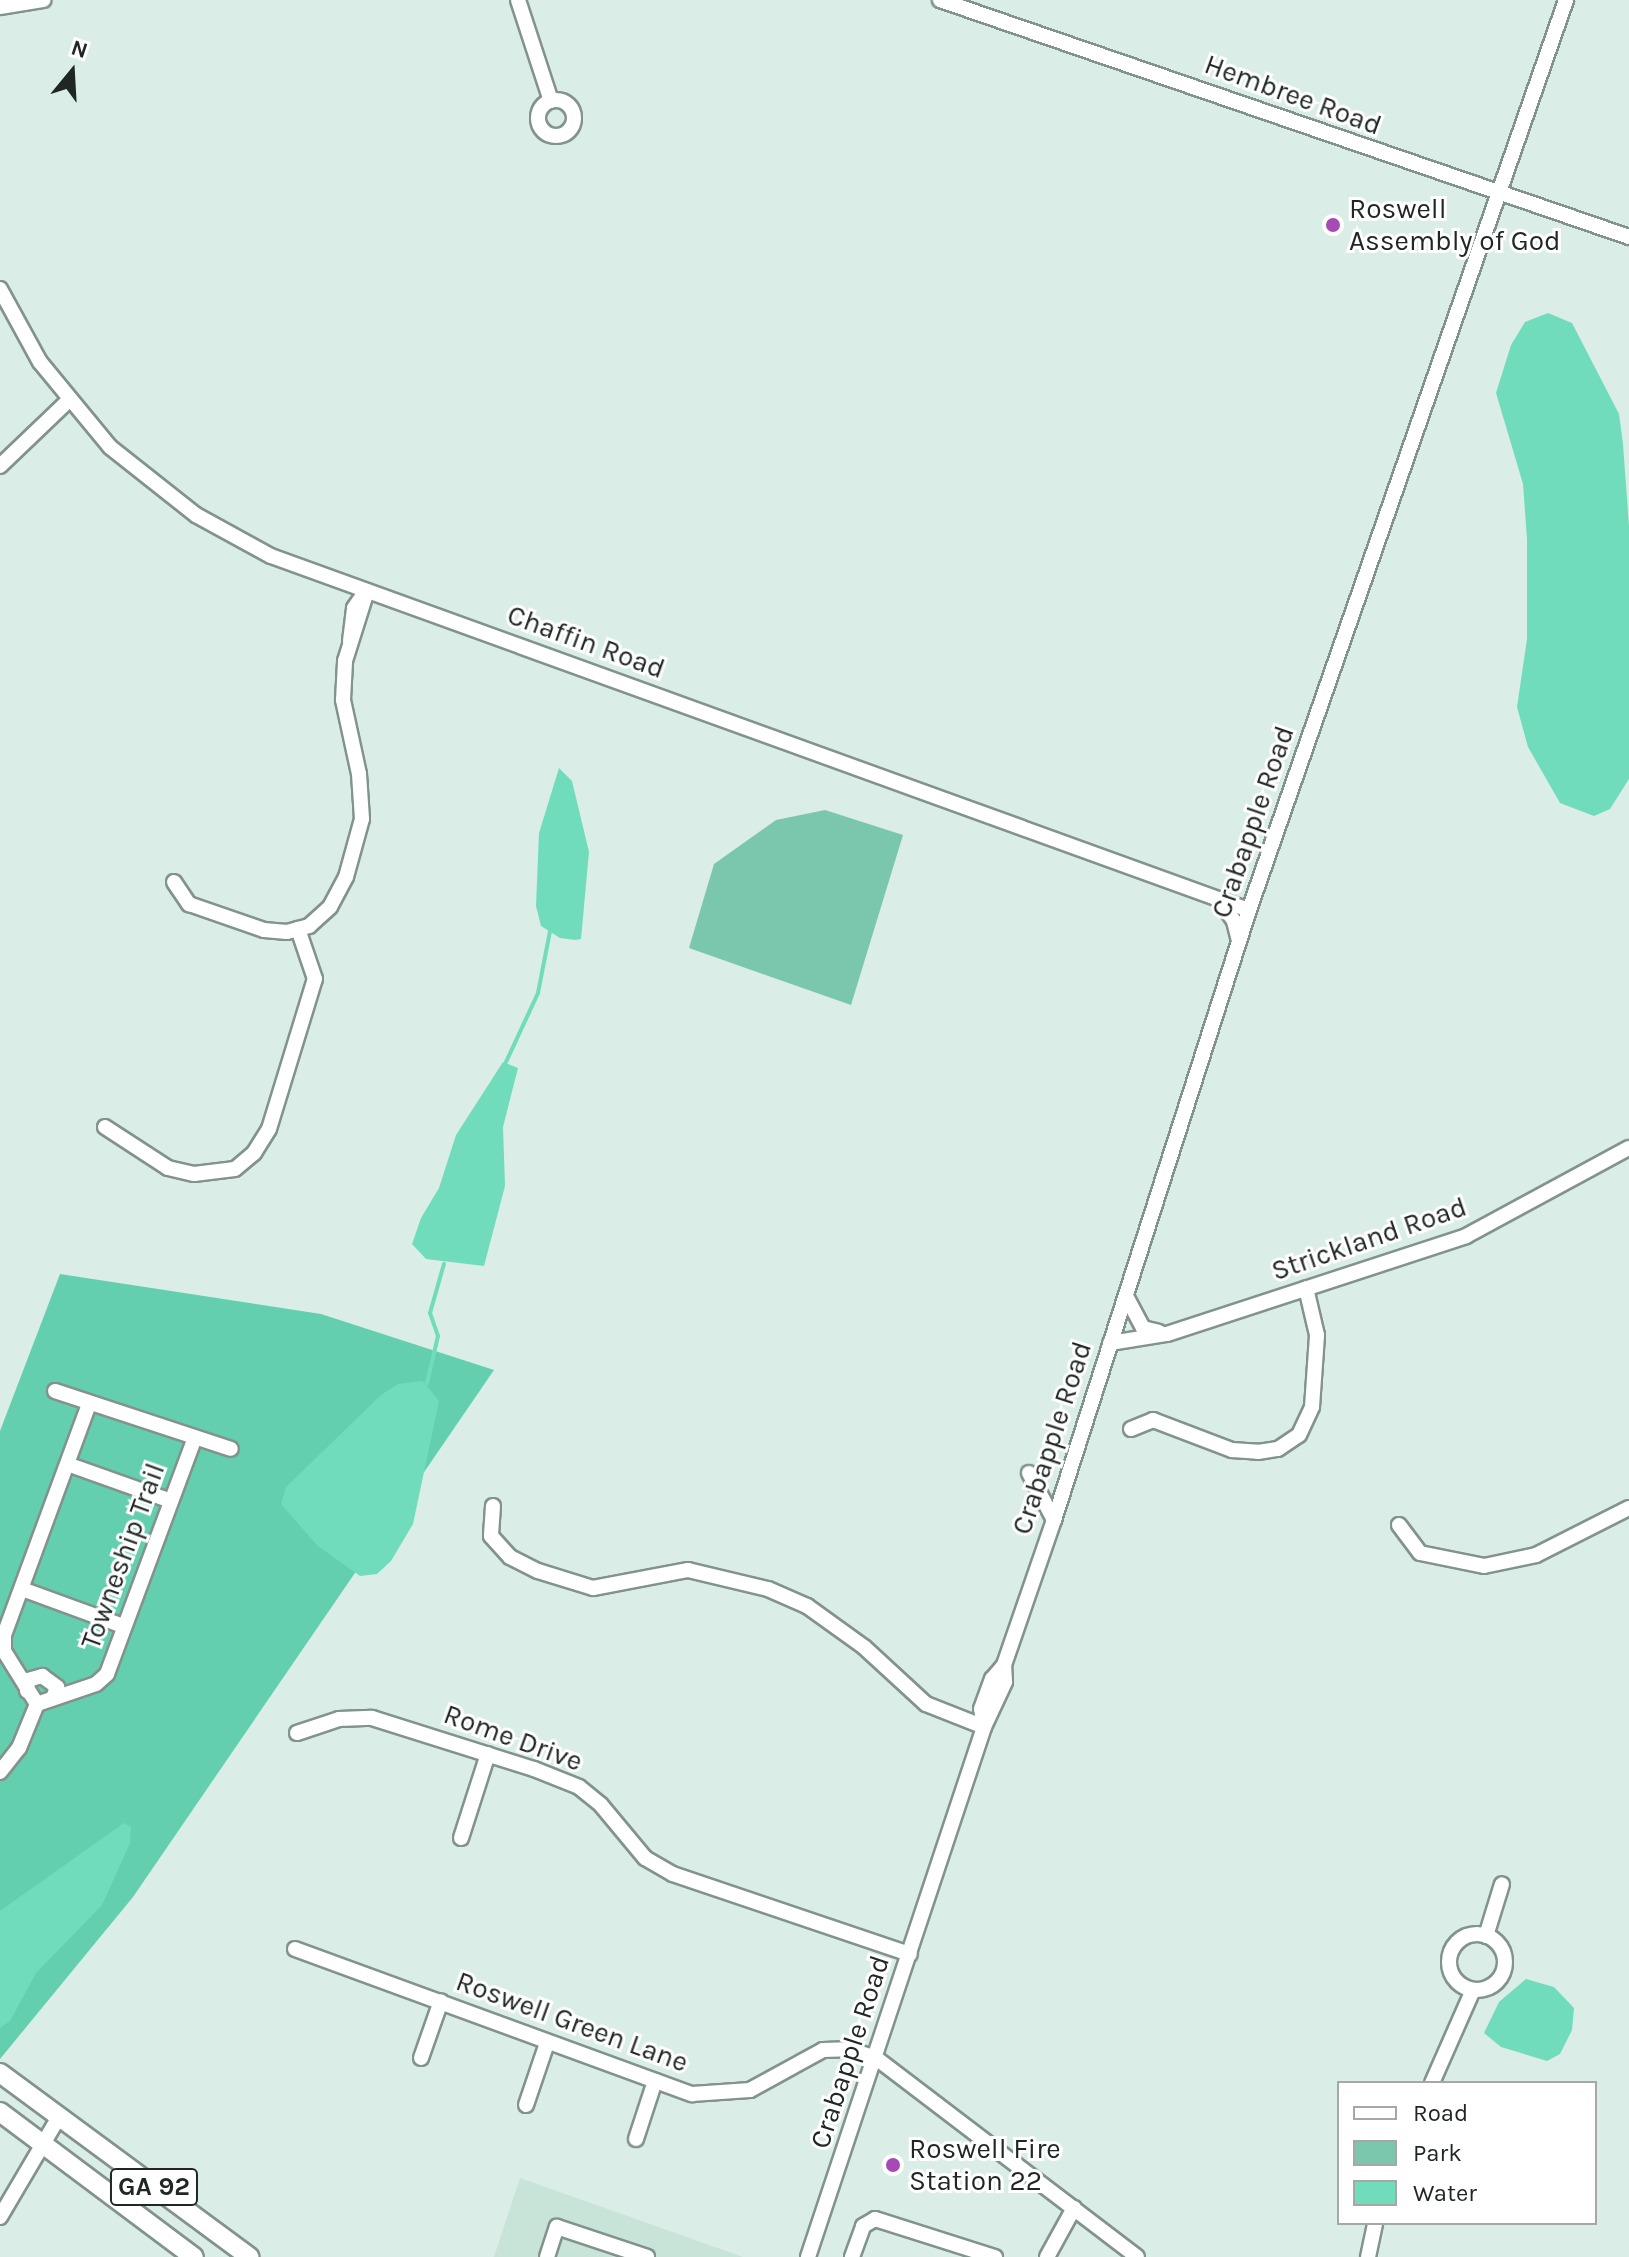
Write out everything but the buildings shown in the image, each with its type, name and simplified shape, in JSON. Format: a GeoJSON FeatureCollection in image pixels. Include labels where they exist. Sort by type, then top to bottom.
{"type":"FeatureCollection","features":[{"type":"Feature","properties":{"kind":"main road","name":"GA 92"},"geometry":{"type":"LineString","coordinates":[[0,2073],[250,2257]]}},
{"type":"Feature","properties":{"kind":"main road","name":"GA 92"},"geometry":{"type":"LineString","coordinates":[[0,2112],[194,2257]]}},
{"type":"Feature","properties":{"kind":"street"},"geometry":{"type":"LineString","coordinates":[[0,7],[43,0]]}},
{"type":"Feature","properties":{"kind":"street"},"geometry":{"type":"LineString","coordinates":[[518,0],[551,101]]}},
{"type":"Feature","properties":{"kind":"street","name":"Hembree Road"},"geometry":{"type":"LineString","coordinates":[[940,0],[1629,237]]}},
{"type":"Feature","properties":{"kind":"street","name":"Crabapple Road"},"geometry":{"type":"LineString","coordinates":[[808,2257],[984,1727],[981,1709],[992,1679],[1004,1665],[1054,1520],[1249,910],[1566,0]]}},
{"type":"Feature","properties":{"kind":"street","name":"Chaffin Road"},"geometry":{"type":"LineString","coordinates":[[0,289],[68,401],[137,471],[213,526],[271,556],[1249,910]]}},
{"type":"Feature","properties":{"kind":"street"},"geometry":{"type":"LineString","coordinates":[[0,466],[68,401]]}},
{"type":"Feature","properties":{"kind":"street"},"geometry":{"type":"LineString","coordinates":[[174,882],[189,904],[264,930],[298,929],[330,907],[339,891],[362,819],[359,774],[343,700],[354,608],[367,591]]}},
{"type":"Feature","properties":{"kind":"street"},"geometry":{"type":"LineString","coordinates":[[1218,899],[1234,921],[1239,941]]}},
{"type":"Feature","properties":{"kind":"street"},"geometry":{"type":"LineString","coordinates":[[105,1127],[168,1168],[194,1174],[235,1169],[254,1153],[269,1129],[315,979],[298,929]]}},
{"type":"Feature","properties":{"kind":"street","name":"Strickland Road"},"geometry":{"type":"LineString","coordinates":[[1110,1343],[1167,1334],[1466,1236],[1629,1148]]}},
{"type":"Feature","properties":{"kind":"street"},"geometry":{"type":"LineString","coordinates":[[1131,1429],[1153,1420],[1232,1450],[1258,1452],[1278,1449],[1299,1435],[1312,1407],[1317,1335],[1306,1288]]}},
{"type":"Feature","properties":{"kind":"street"},"geometry":{"type":"LineString","coordinates":[[1126,1296],[1143,1328],[1167,1334]]}},
{"type":"Feature","properties":{"kind":"street"},"geometry":{"type":"LineString","coordinates":[[55,1391],[194,1440],[231,1449]]}},
{"type":"Feature","properties":{"kind":"street"},"geometry":{"type":"LineString","coordinates":[[0,1772],[19,1748],[37,1704],[4,1651],[22,1589],[70,1465],[89,1404]]}},
{"type":"Feature","properties":{"kind":"street","name":"Towneship Trail"},"geometry":{"type":"LineString","coordinates":[[37,1704],[96,1684],[107,1674],[194,1440]]}},
{"type":"Feature","properties":{"kind":"street"},"geometry":{"type":"LineString","coordinates":[[70,1465],[171,1501]]}},
{"type":"Feature","properties":{"kind":"street"},"geometry":{"type":"LineString","coordinates":[[1029,1473],[1054,1520]]}},
{"type":"Feature","properties":{"kind":"street"},"geometry":{"type":"LineString","coordinates":[[493,1506],[491,1536],[510,1557],[538,1571],[593,1588],[688,1570],[768,1589],[807,1606],[926,1704],[984,1727]]}},
{"type":"Feature","properties":{"kind":"street"},"geometry":{"type":"LineString","coordinates":[[1399,1525],[1420,1553],[1484,1566],[1536,1555],[1629,1508]]}},
{"type":"Feature","properties":{"kind":"street"},"geometry":{"type":"LineString","coordinates":[[22,1589],[123,1626]]}},
{"type":"Feature","properties":{"kind":"street"},"geometry":{"type":"LineString","coordinates":[[27,1691],[28,1680],[42,1676],[57,1687],[53,1698]]}},
{"type":"Feature","properties":{"kind":"street","name":"Rome Drive"},"geometry":{"type":"LineString","coordinates":[[297,1733],[339,1719],[372,1718],[488,1754],[579,1787],[645,1858],[673,1874],[910,1954]]}},
{"type":"Feature","properties":{"kind":"street"},"geometry":{"type":"LineString","coordinates":[[461,1838],[488,1754]]}},
{"type":"Feature","properties":{"kind":"street"},"geometry":{"type":"LineString","coordinates":[[1486,1936],[1502,1884]]}},
{"type":"Feature","properties":{"kind":"street"},"geometry":{"type":"LineString","coordinates":[[1433,2081],[1473,1990],[1497,1981],[1505,1965],[1500,1947],[1486,1936],[1460,1940],[1450,1955],[1456,1981],[1473,1990]]}},
{"type":"Feature","properties":{"kind":"street","name":"Roswell Green Lane"},"geometry":{"type":"LineString","coordinates":[[295,1949],[692,2094],[722,2095],[772,2080],[823,2050],[847,2049],[876,2058]]}},
{"type":"Feature","properties":{"kind":"street"},"geometry":{"type":"LineString","coordinates":[[421,2058],[441,2001]]}},
{"type":"Feature","properties":{"kind":"street"},"geometry":{"type":"LineString","coordinates":[[526,2105],[547,2043]]}},
{"type":"Feature","properties":{"kind":"street"},"geometry":{"type":"LineString","coordinates":[[876,2058],[1137,2257]]}},
{"type":"Feature","properties":{"kind":"street"},"geometry":{"type":"LineString","coordinates":[[636,2139],[655,2081]]}},
{"type":"Feature","properties":{"kind":"street"},"geometry":{"type":"LineString","coordinates":[[0,2217],[59,2117]]}},
{"type":"Feature","properties":{"kind":"street"},"geometry":{"type":"LineString","coordinates":[[1047,2257],[1074,2208]]}},
{"type":"Feature","properties":{"kind":"street"},"geometry":{"type":"LineString","coordinates":[[852,2257],[863,2226],[875,2219],[995,2257]]}},
{"type":"Feature","properties":{"kind":"street"},"geometry":{"type":"LineString","coordinates":[[1368,2257],[1375,2225]]}},
{"type":"Feature","properties":{"kind":"street"},"geometry":{"type":"LineString","coordinates":[[547,2257],[557,2227],[647,2257]]}},
{"type":"Feature","properties":{"kind":"shaded area"},"geometry":{"type":"Polygon","coordinates":[[[60,1274],[321,1314],[494,1370],[133,1897],[0,2059],[0,1431],[60,1274]]]}},
{"type":"Feature","properties":{"kind":"shaded area"},"geometry":{"type":"Polygon","coordinates":[[[520,2178],[743,2257],[494,2257],[520,2178]]]}},
{"type":"Feature","properties":{"kind":"green space"},"geometry":{"type":"Polygon","coordinates":[[[825,810],[903,835],[851,1005],[689,948],[714,864],[776,820],[825,810]]]}},
{"type":"Feature","properties":{"kind":"water"},"geometry":{"type":"Polygon","coordinates":[[[1548,313],[1572,323],[1619,414],[1623,444],[1629,526],[1629,779],[1610,809],[1594,816],[1560,803],[1528,747],[1517,707],[1527,639],[1527,539],[1523,484],[1496,393],[1511,345],[1525,322],[1548,313]]]}},
{"type":"Feature","properties":{"kind":"water"},"geometry":{"type":"Polygon","coordinates":[[[559,768],[572,781],[589,852],[581,939],[575,940],[560,938],[541,926],[536,906],[539,833],[559,768]]]}},
{"type":"Feature","properties":{"kind":"water"},"geometry":{"type":"Polygon","coordinates":[[[503,1062],[518,1068],[503,1127],[505,1186],[484,1266],[426,1259],[412,1244],[421,1218],[439,1188],[456,1135],[503,1062]]]}},
{"type":"Feature","properties":{"kind":"water"},"geometry":{"type":"Polygon","coordinates":[[[423,1381],[439,1401],[413,1524],[391,1561],[377,1574],[360,1576],[318,1546],[281,1504],[286,1487],[381,1395],[398,1384],[423,1381]]]}},
{"type":"Feature","properties":{"kind":"water"},"geometry":{"type":"Polygon","coordinates":[[[124,1823],[131,1827],[130,1843],[102,1905],[36,1973],[10,2021],[0,2028],[0,1911],[124,1823]]]}},
{"type":"Feature","properties":{"kind":"water"},"geometry":{"type":"Polygon","coordinates":[[[1526,1979],[1554,1987],[1574,2008],[1572,2030],[1560,2054],[1547,2061],[1501,2047],[1484,2033],[1499,2002],[1526,1979]]]}},
{"type":"Feature","properties":{"kind":"waterway"},"geometry":{"type":"LineString","coordinates":[[506,1062],[538,993],[550,931]]}},
{"type":"Feature","properties":{"kind":"waterway"},"geometry":{"type":"LineString","coordinates":[[427,1383],[438,1336],[430,1313],[444,1264]]}},
{"type":"Feature","properties":{"kind":"place","name":"Roswell Assembly of God"},"geometry":{"type":"Point","coordinates":[1333,225]}},
{"type":"Feature","properties":{"kind":"place","name":"Roswell Fire Station 22"},"geometry":{"type":"Point","coordinates":[893,2165]}}]}
